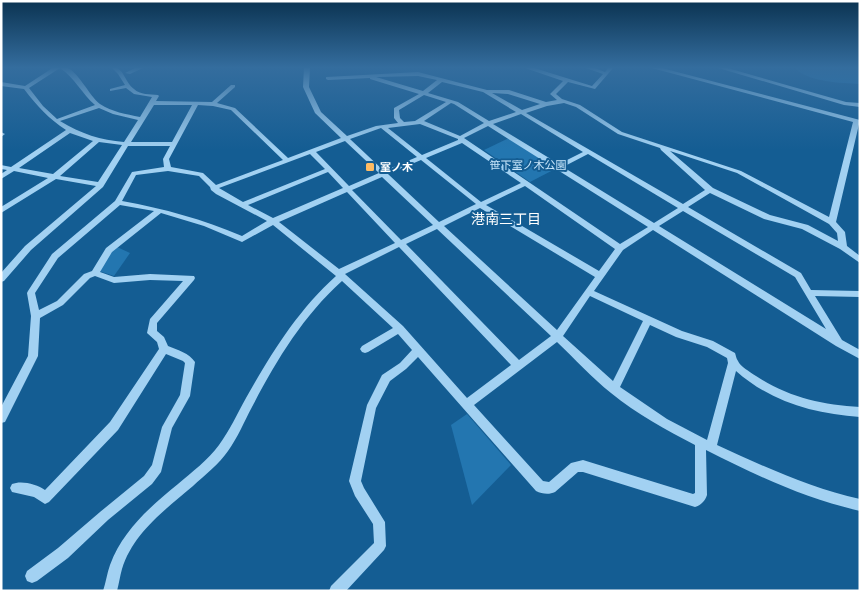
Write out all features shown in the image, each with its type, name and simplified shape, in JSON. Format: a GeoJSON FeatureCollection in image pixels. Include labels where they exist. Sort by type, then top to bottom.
{"type":"FeatureCollection","features":[{"type":"Feature","properties":{"kind":"street"},"geometry":{"type":"LineString","coordinates":[[30,95],[38,107],[69,131],[97,141],[126,145],[175,144]]}},
{"type":"Feature","properties":{"kind":"street"},"geometry":{"type":"LineString","coordinates":[[88,95],[100,106],[117,114],[142,119]]}},
{"type":"Feature","properties":{"kind":"street"},"geometry":{"type":"LineString","coordinates":[[1,279],[28,248],[101,185],[156,96],[148,95]]}},
{"type":"Feature","properties":{"kind":"street"},"geometry":{"type":"LineString","coordinates":[[213,104],[223,95]]}},
{"type":"Feature","properties":{"kind":"street"},"geometry":{"type":"LineString","coordinates":[[309,95],[318,113],[345,139],[614,389],[646,413],[700,442],[798,487],[860,505]]}},
{"type":"Feature","properties":{"kind":"street"},"geometry":{"type":"LineString","coordinates":[[402,123],[397,118],[396,110],[421,95]]}},
{"type":"Feature","properties":{"kind":"street"},"geometry":{"type":"LineString","coordinates":[[429,95],[451,101],[489,123],[860,355]]}},
{"type":"Feature","properties":{"kind":"street"},"geometry":{"type":"LineString","coordinates":[[491,95],[798,275],[839,343]]}},
{"type":"Feature","properties":{"kind":"street"},"geometry":{"type":"LineString","coordinates":[[517,95],[546,104]]}},
{"type":"Feature","properties":{"kind":"street"},"geometry":{"type":"LineString","coordinates":[[554,95],[562,102]]}},
{"type":"Feature","properties":{"kind":"street"},"geometry":{"type":"LineString","coordinates":[[754,95],[858,122],[852,139],[832,222]]}},
{"type":"Feature","properties":{"kind":"street"},"geometry":{"type":"LineString","coordinates":[[817,95],[846,104],[860,105]]}},
{"type":"Feature","properties":{"kind":"street"},"geometry":{"type":"LineString","coordinates":[[817,111],[822,96]]}},
{"type":"Feature","properties":{"kind":"street"},"geometry":{"type":"LineString","coordinates":[[416,122],[451,101]]}},
{"type":"Feature","properties":{"kind":"street"},"geometry":{"type":"LineString","coordinates":[[118,202],[160,210],[207,224],[242,239],[273,221],[422,158],[462,139],[489,123],[546,104],[562,102],[578,106],[620,133],[739,172],[832,222],[841,232],[843,247]]}},
{"type":"Feature","properties":{"kind":"street"},"geometry":{"type":"LineString","coordinates":[[168,169],[166,160],[196,103]]}},
{"type":"Feature","properties":{"kind":"street"},"geometry":{"type":"LineString","coordinates":[[152,104],[213,104],[233,109],[287,160]]}},
{"type":"Feature","properties":{"kind":"street"},"geometry":{"type":"LineString","coordinates":[[56,121],[100,106]]}},
{"type":"Feature","properties":{"kind":"street"},"geometry":{"type":"LineString","coordinates":[[213,188],[382,126],[420,122],[462,139],[620,248]]}},
{"type":"Feature","properties":{"kind":"street"},"geometry":{"type":"LineString","coordinates":[[382,126],[481,205],[600,276]]}},
{"type":"Feature","properties":{"kind":"street"},"geometry":{"type":"LineString","coordinates":[[1,177],[15,170],[69,131]]}},
{"type":"Feature","properties":{"kind":"street"},"geometry":{"type":"LineString","coordinates":[[852,139],[860,141]]}},
{"type":"Feature","properties":{"kind":"street"},"geometry":{"type":"LineString","coordinates":[[1,211],[54,177],[97,141]]}},
{"type":"Feature","properties":{"kind":"street"},"geometry":{"type":"LineString","coordinates":[[659,146],[710,190],[767,216],[805,227],[843,247],[860,260]]}},
{"type":"Feature","properties":{"kind":"street"},"geometry":{"type":"LineString","coordinates":[[311,151],[518,366]]}},
{"type":"Feature","properties":{"kind":"street"},"geometry":{"type":"LineString","coordinates":[[558,167],[588,152]]}},
{"type":"Feature","properties":{"kind":"street"},"geometry":{"type":"LineString","coordinates":[[1,167],[101,185]]}},
{"type":"Feature","properties":{"kind":"street"},"geometry":{"type":"LineString","coordinates":[[1,418],[33,356],[36,316],[31,293],[55,256],[118,202],[134,174],[168,169],[201,174],[213,188],[273,221],[340,274],[400,329],[540,487],[551,488],[575,467],[583,466],[694,501],[701,495],[700,442]]}},
{"type":"Feature","properties":{"kind":"street"},"geometry":{"type":"LineString","coordinates":[[241,205],[328,170]]}},
{"type":"Feature","properties":{"kind":"street"},"geometry":{"type":"LineString","coordinates":[[110,591],[120,557],[145,519],[199,473],[220,452],[288,333],[340,274],[526,183]]}},
{"type":"Feature","properties":{"kind":"street"},"geometry":{"type":"LineString","coordinates":[[467,404],[557,337],[620,248],[710,190]]}},
{"type":"Feature","properties":{"kind":"street"},"geometry":{"type":"LineString","coordinates":[[36,316],[60,303],[87,276],[95,273],[110,250],[160,210]]}},
{"type":"Feature","properties":{"kind":"street"},"geometry":{"type":"LineString","coordinates":[[32,576],[64,552],[148,480],[157,468],[167,426],[185,396],[190,362],[186,358],[164,349],[161,340],[152,333],[153,322],[191,278],[150,277],[114,280],[95,273]]}},
{"type":"Feature","properties":{"kind":"street"},"geometry":{"type":"LineString","coordinates":[[589,292],[679,334],[710,344],[732,356],[733,364],[711,447]]}},
{"type":"Feature","properties":{"kind":"street"},"geometry":{"type":"LineString","coordinates":[[810,293],[860,294]]}},
{"type":"Feature","properties":{"kind":"street"},"geometry":{"type":"LineString","coordinates":[[614,389],[648,320]]}},
{"type":"Feature","properties":{"kind":"street"},"geometry":{"type":"LineString","coordinates":[[365,349],[400,329]]}},
{"type":"Feature","properties":{"kind":"street"},"geometry":{"type":"LineString","coordinates":[[16,488],[37,491],[45,498],[114,426],[164,349]]}},
{"type":"Feature","properties":{"kind":"street"},"geometry":{"type":"LineString","coordinates":[[336,591],[380,546],[379,522],[359,492],[355,481],[371,408],[386,378],[403,366],[418,351]]}},
{"type":"Feature","properties":{"kind":"street"},"geometry":{"type":"LineString","coordinates":[[733,364],[749,378],[768,390],[800,404],[822,410],[860,412]]}},
{"type":"Feature","properties":{"kind":"green space","name":"笹下室ノ木公園"},"geometry":{"type":"Polygon","coordinates":[[[509,138],[557,168],[530,182],[484,150],[509,138]]]}},
{"type":"Feature","properties":{"kind":"green space"},"geometry":{"type":"Polygon","coordinates":[[[117,247],[130,253],[114,276],[99,271],[112,251],[117,247]]]}},
{"type":"Feature","properties":{"kind":"green space"},"geometry":{"type":"Polygon","coordinates":[[[467,414],[511,465],[472,505],[451,425],[467,414]]]}},
{"type":"Feature","properties":{"kind":"place","name":"室ノ木"},"geometry":{"type":"Point","coordinates":[370,167]}},
{"type":"Feature","properties":{"kind":"district","name":"港南三丁目"},"geometry":{"type":"Point","coordinates":[506,219]}}]}
